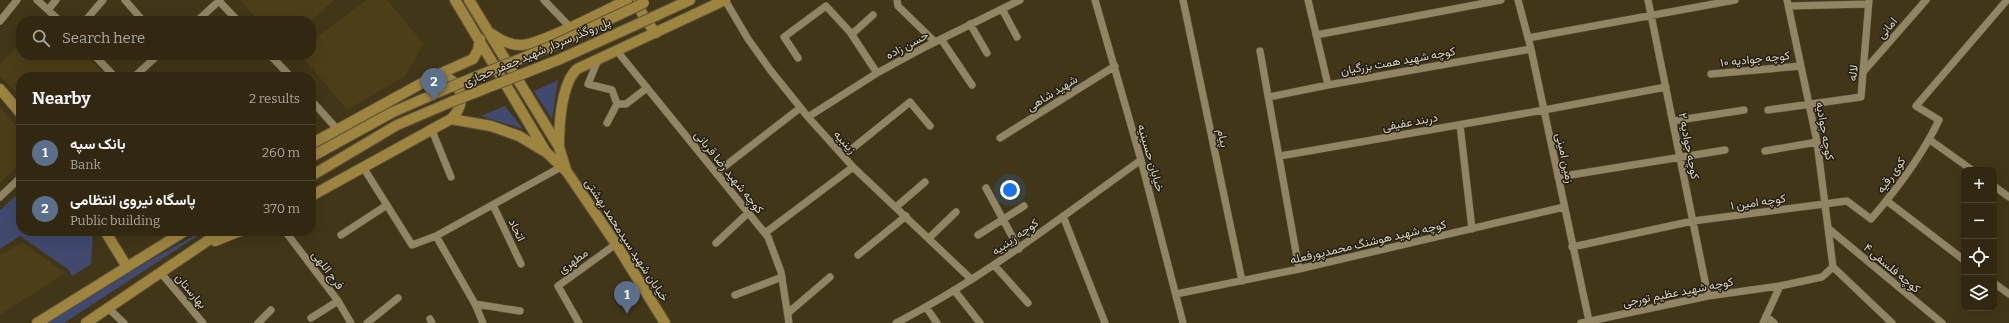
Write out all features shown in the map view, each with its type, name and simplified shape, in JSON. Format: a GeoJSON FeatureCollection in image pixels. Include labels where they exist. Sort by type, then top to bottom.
{"type":"FeatureCollection","features":[{"type":"Feature","properties":{"kind":"main road","name":"خیابان شهید سیدمحمد بهشتی"},"geometry":{"type":"LineString","coordinates":[[455,0],[480,39],[546,152],[564,169],[616,244],[665,323]]}},
{"type":"Feature","properties":{"kind":"main road","name":"خیابان شهید سیدمحمد بهشتی"},"geometry":{"type":"LineString","coordinates":[[469,0],[558,147],[564,169]]}},
{"type":"Feature","properties":{"kind":"main road"},"geometry":{"type":"LineString","coordinates":[[490,33],[504,42],[521,46],[543,40],[627,0]]}},
{"type":"Feature","properties":{"kind":"main road","name":"پل روگذر سردار شهید جعفر حجازی"},"geometry":{"type":"LineString","coordinates":[[316,173],[397,126],[451,102],[558,60],[690,0]]}},
{"type":"Feature","properties":{"kind":"main road"},"geometry":{"type":"LineString","coordinates":[[558,147],[559,124],[563,104],[572,75],[577,69],[725,0]]}},
{"type":"Feature","properties":{"kind":"main road"},"geometry":{"type":"LineString","coordinates":[[644,1],[639,8],[644,18],[656,33]]}},
{"type":"Feature","properties":{"kind":"main road","name":"پل روگذر سردار شهید جعفر حجازی"},"geometry":{"type":"LineString","coordinates":[[316,154],[393,112],[552,46],[644,1]]}},
{"type":"Feature","properties":{"kind":"main road"},"geometry":{"type":"LineString","coordinates":[[316,141],[435,76],[473,60],[478,50],[480,39]]}},
{"type":"Feature","properties":{"kind":"main road"},"geometry":{"type":"LineString","coordinates":[[316,193],[431,128],[451,119],[460,106],[460,91],[450,79],[435,76]]}},
{"type":"Feature","properties":{"kind":"main road"},"geometry":{"type":"LineString","coordinates":[[0,89],[16,108]]}},
{"type":"Feature","properties":{"kind":"main road"},"geometry":{"type":"LineString","coordinates":[[451,119],[491,126],[512,134],[546,152]]}},
{"type":"Feature","properties":{"kind":"main road"},"geometry":{"type":"LineString","coordinates":[[108,236],[127,267]]}},
{"type":"Feature","properties":{"kind":"main road"},"geometry":{"type":"LineString","coordinates":[[37,323],[177,236]]}},
{"type":"Feature","properties":{"kind":"main road"},"geometry":{"type":"LineString","coordinates":[[86,323],[109,309],[214,236]]}},
{"type":"Feature","properties":{"kind":"main road"},"geometry":{"type":"LineString","coordinates":[[191,251],[228,236]]}},
{"type":"Feature","properties":{"kind":"street"},"geometry":{"type":"LineString","coordinates":[[0,21],[17,0]]}},
{"type":"Feature","properties":{"kind":"street"},"geometry":{"type":"LineString","coordinates":[[36,0],[55,16]]}},
{"type":"Feature","properties":{"kind":"street"},"geometry":{"type":"LineString","coordinates":[[48,10],[56,0]]}},
{"type":"Feature","properties":{"kind":"street"},"geometry":{"type":"LineString","coordinates":[[90,16],[104,0]]}},
{"type":"Feature","properties":{"kind":"street"},"geometry":{"type":"LineString","coordinates":[[125,0],[139,16]]}},
{"type":"Feature","properties":{"kind":"street"},"geometry":{"type":"LineString","coordinates":[[202,16],[219,0],[233,16]]}},
{"type":"Feature","properties":{"kind":"street"},"geometry":{"type":"LineString","coordinates":[[544,0],[570,27]]}},
{"type":"Feature","properties":{"kind":"street","name":"زینبیه"},"geometry":{"type":"LineString","coordinates":[[725,0],[748,39],[800,108],[853,167],[896,206],[971,279]]}},
{"type":"Feature","properties":{"kind":"street"},"geometry":{"type":"LineString","coordinates":[[897,0],[898,6],[938,40],[972,86]]}},
{"type":"Feature","properties":{"kind":"street","name":"حسن زاده"},"geometry":{"type":"LineString","coordinates":[[808,117],[877,73],[938,40],[1020,0]]}},
{"type":"Feature","properties":{"kind":"street","name":"خیابان حسینیه"},"geometry":{"type":"LineString","coordinates":[[1094,0],[1115,66],[1141,160],[1183,323]]}},
{"type":"Feature","properties":{"kind":"street","name":"پیام"},"geometry":{"type":"LineString","coordinates":[[1183,0],[1242,281]]}},
{"type":"Feature","properties":{"kind":"street"},"geometry":{"type":"LineString","coordinates":[[1308,0],[1328,85]]}},
{"type":"Feature","properties":{"kind":"street"},"geometry":{"type":"LineString","coordinates":[[1316,35],[1501,0]]}},
{"type":"Feature","properties":{"kind":"street","name":"زمین امینی"},"geometry":{"type":"LineString","coordinates":[[1518,0],[1531,49],[1589,321]]}},
{"type":"Feature","properties":{"kind":"street","name":"کوچه جوادیه ۲"},"geometry":{"type":"LineString","coordinates":[[1648,0],[1708,296]]}},
{"type":"Feature","properties":{"kind":"street"},"geometry":{"type":"LineString","coordinates":[[1528,38],[1735,0]]}},
{"type":"Feature","properties":{"kind":"street","name":"امانی"},"geometry":{"type":"LineString","coordinates":[[1864,71],[1926,0]]}},
{"type":"Feature","properties":{"kind":"street","name":"کوی رقیه"},"geometry":{"type":"LineString","coordinates":[[1825,204],[1848,201],[1871,219],[1887,202],[1930,140],[1940,120],[1916,106],[2007,0]]}},
{"type":"Feature","properties":{"kind":"street"},"geometry":{"type":"LineString","coordinates":[[1788,3],[1869,2]]}},
{"type":"Feature","properties":{"kind":"street","name":"لاله"},"geometry":{"type":"LineString","coordinates":[[1809,103],[1861,97],[1869,2]]}},
{"type":"Feature","properties":{"kind":"street","name":"کوچه جوادیه"},"geometry":{"type":"LineString","coordinates":[[1788,3],[1817,142],[1833,268]]}},
{"type":"Feature","properties":{"kind":"street"},"geometry":{"type":"LineString","coordinates":[[798,58],[784,37],[826,6],[852,34],[877,73]]}},
{"type":"Feature","properties":{"kind":"street"},"geometry":{"type":"LineString","coordinates":[[1002,9],[1017,37]]}},
{"type":"Feature","properties":{"kind":"street"},"geometry":{"type":"LineString","coordinates":[[852,34],[874,15]]}},
{"type":"Feature","properties":{"kind":"street"},"geometry":{"type":"LineString","coordinates":[[970,24],[987,53]]}},
{"type":"Feature","properties":{"kind":"street","name":"کوچه شهید همت بزرگیان"},"geometry":{"type":"LineString","coordinates":[[1269,97],[1531,49]]}},
{"type":"Feature","properties":{"kind":"street","name":"کوچه شهید رضا قربانی"},"geometry":{"type":"LineString","coordinates":[[617,51],[768,237],[782,277],[789,323]]}},
{"type":"Feature","properties":{"kind":"street"},"geometry":{"type":"LineString","coordinates":[[1260,51],[1299,269]]}},
{"type":"Feature","properties":{"kind":"street"},"geometry":{"type":"LineString","coordinates":[[99,60],[110,72]]}},
{"type":"Feature","properties":{"kind":"street"},"geometry":{"type":"LineString","coordinates":[[139,72],[153,60]]}},
{"type":"Feature","properties":{"kind":"street"},"geometry":{"type":"LineString","coordinates":[[274,60],[285,72]]}},
{"type":"Feature","properties":{"kind":"street"},"geometry":{"type":"LineString","coordinates":[[598,60],[588,84],[612,90],[617,104],[607,123]]}},
{"type":"Feature","properties":{"kind":"street","name":"شهید شاهی"},"geometry":{"type":"LineString","coordinates":[[1000,138],[1115,66]]}},
{"type":"Feature","properties":{"kind":"street","name":"کوچه جوادیه ۱۰"},"geometry":{"type":"LineString","coordinates":[[1711,74],[1801,66]]}},
{"type":"Feature","properties":{"kind":"street","name":"دربند عفیفی"},"geometry":{"type":"LineString","coordinates":[[1280,156],[1544,110],[1666,86]]}},
{"type":"Feature","properties":{"kind":"street"},"geometry":{"type":"LineString","coordinates":[[617,104],[626,104],[647,88]]}},
{"type":"Feature","properties":{"kind":"street"},"geometry":{"type":"LineString","coordinates":[[843,156],[910,102],[930,126]]}},
{"type":"Feature","properties":{"kind":"street"},"geometry":{"type":"LineString","coordinates":[[1768,110],[1809,103]]}},
{"type":"Feature","properties":{"kind":"street"},"geometry":{"type":"LineString","coordinates":[[316,106],[337,129]]}},
{"type":"Feature","properties":{"kind":"street"},"geometry":{"type":"LineString","coordinates":[[716,173],[800,108]]}},
{"type":"Feature","properties":{"kind":"street"},"geometry":{"type":"LineString","coordinates":[[1673,121],[1744,110]]}},
{"type":"Feature","properties":{"kind":"street"},"geometry":{"type":"LineString","coordinates":[[1460,125],[1472,229]]}},
{"type":"Feature","properties":{"kind":"street"},"geometry":{"type":"LineString","coordinates":[[431,128],[451,177]]}},
{"type":"Feature","properties":{"kind":"street"},"geometry":{"type":"LineString","coordinates":[[1930,140],[1968,167]]}},
{"type":"Feature","properties":{"kind":"street"},"geometry":{"type":"LineString","coordinates":[[1765,151],[1817,142]]}},
{"type":"Feature","properties":{"kind":"street"},"geometry":{"type":"LineString","coordinates":[[1558,177],[1725,150]]}},
{"type":"Feature","properties":{"kind":"street","name":"کوچه زینبیه"},"geometry":{"type":"LineString","coordinates":[[896,323],[926,307],[1019,249],[1141,160]]}},
{"type":"Feature","properties":{"kind":"street"},"geometry":{"type":"LineString","coordinates":[[363,167],[412,245],[436,236],[564,169]]}},
{"type":"Feature","properties":{"kind":"street"},"geometry":{"type":"LineString","coordinates":[[765,233],[853,167]]}},
{"type":"Feature","properties":{"kind":"street"},"geometry":{"type":"LineString","coordinates":[[0,197],[16,182]]}},
{"type":"Feature","properties":{"kind":"street"},"geometry":{"type":"LineString","coordinates":[[896,206],[925,182]]}},
{"type":"Feature","properties":{"kind":"street"},"geometry":{"type":"LineString","coordinates":[[986,188],[1019,249]]}},
{"type":"Feature","properties":{"kind":"street"},"geometry":{"type":"LineString","coordinates":[[1997,188],[2009,197]]}},
{"type":"Feature","properties":{"kind":"street"},"geometry":{"type":"LineString","coordinates":[[1887,202],[1961,258]]}},
{"type":"Feature","properties":{"kind":"street","name":"کوچه امین ۱"},"geometry":{"type":"LineString","coordinates":[[1572,246],[1693,221],[1825,204]]}},
{"type":"Feature","properties":{"kind":"street"},"geometry":{"type":"LineString","coordinates":[[341,235],[387,205]]}},
{"type":"Feature","properties":{"kind":"street","name":"اتحاد"},"geometry":{"type":"LineString","coordinates":[[492,206],[521,264]]}},
{"type":"Feature","properties":{"kind":"street"},"geometry":{"type":"LineString","coordinates":[[978,235],[1024,206]]}},
{"type":"Feature","properties":{"kind":"street","name":"کوچه شهید هوشنگ محمدپورفعله"},"geometry":{"type":"LineString","coordinates":[[1176,294],[1299,269],[1564,207]]}},
{"type":"Feature","properties":{"kind":"street"},"geometry":{"type":"LineString","coordinates":[[929,238],[956,212]]}},
{"type":"Feature","properties":{"kind":"street"},"geometry":{"type":"LineString","coordinates":[[716,243],[748,213]]}},
{"type":"Feature","properties":{"kind":"street"},"geometry":{"type":"LineString","coordinates":[[858,255],[906,216]]}},
{"type":"Feature","properties":{"kind":"street"},"geometry":{"type":"LineString","coordinates":[[1063,216],[1103,322]]}},
{"type":"Feature","properties":{"kind":"street","name":"کوچه فلسفی ۴"},"geometry":{"type":"LineString","coordinates":[[1829,229],[1942,323]]}},
{"type":"Feature","properties":{"kind":"street","name":"فرج اللهی"},"geometry":{"type":"LineString","coordinates":[[289,236],[338,301],[351,323]]}},
{"type":"Feature","properties":{"kind":"street"},"geometry":{"type":"LineString","coordinates":[[436,236],[475,304],[483,323]]}},
{"type":"Feature","properties":{"kind":"street","name":"مطهری"},"geometry":{"type":"LineString","coordinates":[[579,323],[558,286],[616,244]]}},
{"type":"Feature","properties":{"kind":"street"},"geometry":{"type":"LineString","coordinates":[[994,265],[1028,303]]}},
{"type":"Feature","properties":{"kind":"street"},"geometry":{"type":"LineString","coordinates":[[1833,268],[1892,323]]}},
{"type":"Feature","properties":{"kind":"street","name":"کوچه شهید عظیم تورجی"},"geometry":{"type":"LineString","coordinates":[[1581,323],[1708,296],[1780,286],[1822,278],[1833,268]]}},
{"type":"Feature","properties":{"kind":"street","name":"بهارستان"},"geometry":{"type":"LineString","coordinates":[[162,273],[203,323]]}},
{"type":"Feature","properties":{"kind":"street"},"geometry":{"type":"LineString","coordinates":[[735,295],[782,277]]}},
{"type":"Feature","properties":{"kind":"street"},"geometry":{"type":"LineString","coordinates":[[788,313],[830,277]]}},
{"type":"Feature","properties":{"kind":"street"},"geometry":{"type":"LineString","coordinates":[[1997,285],[2009,294]]}},
{"type":"Feature","properties":{"kind":"street"},"geometry":{"type":"LineString","coordinates":[[1774,323],[1764,320],[1780,286]]}},
{"type":"Feature","properties":{"kind":"street"},"geometry":{"type":"LineString","coordinates":[[954,290],[980,323]]}},
{"type":"Feature","properties":{"kind":"street"},"geometry":{"type":"LineString","coordinates":[[368,323],[398,298]]}},
{"type":"Feature","properties":{"kind":"street"},"geometry":{"type":"LineString","coordinates":[[311,318],[338,301]]}},
{"type":"Feature","properties":{"kind":"street"},"geometry":{"type":"LineString","coordinates":[[475,304],[520,311]]}},
{"type":"Feature","properties":{"kind":"street"},"geometry":{"type":"LineString","coordinates":[[926,307],[937,323]]}},
{"type":"Feature","properties":{"kind":"street"},"geometry":{"type":"LineString","coordinates":[[109,309],[124,323]]}},
{"type":"Feature","properties":{"kind":"street"},"geometry":{"type":"LineString","coordinates":[[258,323],[271,310]]}},
{"type":"Feature","properties":{"kind":"shaded area"},"geometry":{"type":"Polygon","coordinates":[[[240,0],[334,0],[316,16],[254,16],[240,0]]]}},
{"type":"Feature","properties":{"kind":"shaded area"},"geometry":{"type":"Polygon","coordinates":[[[367,0],[387,0],[424,44],[405,76],[347,110],[305,60],[316,60],[316,37],[367,0]]]}},
{"type":"Feature","properties":{"kind":"shaded area"},"geometry":{"type":"Polygon","coordinates":[[[16,47],[16,60],[90,60],[103,72],[16,72],[16,93],[0,76],[0,64],[16,47]]]}},
{"type":"Feature","properties":{"kind":"shaded area"},"geometry":{"type":"Polygon","coordinates":[[[558,80],[552,119],[534,91],[558,80]]]}},
{"type":"Feature","properties":{"kind":"shaded area"},"geometry":{"type":"Polygon","coordinates":[[[505,106],[523,129],[481,116],[505,106]]]}},
{"type":"Feature","properties":{"kind":"shaded area"},"geometry":{"type":"Polygon","coordinates":[[[0,107],[16,126],[16,168],[0,183],[0,107]]]}},
{"type":"Feature","properties":{"kind":"shaded area"},"geometry":{"type":"Polygon","coordinates":[[[16,196],[16,236],[20,236],[0,249],[0,210],[16,196]]]}},
{"type":"Feature","properties":{"kind":"shaded area"},"geometry":{"type":"Polygon","coordinates":[[[20,236],[93,236],[91,264],[72,276],[68,269],[20,236]]]}},
{"type":"Feature","properties":{"kind":"shaded area"},"geometry":{"type":"Polygon","coordinates":[[[193,236],[197,236],[64,323],[48,323],[142,265],[193,236]]]}},
{"type":"Feature","properties":{"kind":"shaded area"},"geometry":{"type":"Polygon","coordinates":[[[22,242],[65,273],[0,315],[0,255],[22,242]]]}},
{"type":"Feature","properties":{"kind":"place","name":"پاسگاه نیروی انتظامی"},"geometry":{"type":"Point","coordinates":[434,101]}},
{"type":"Feature","properties":{"kind":"place","name":"بانک سپه"},"geometry":{"type":"Point","coordinates":[627,314]}}]}
